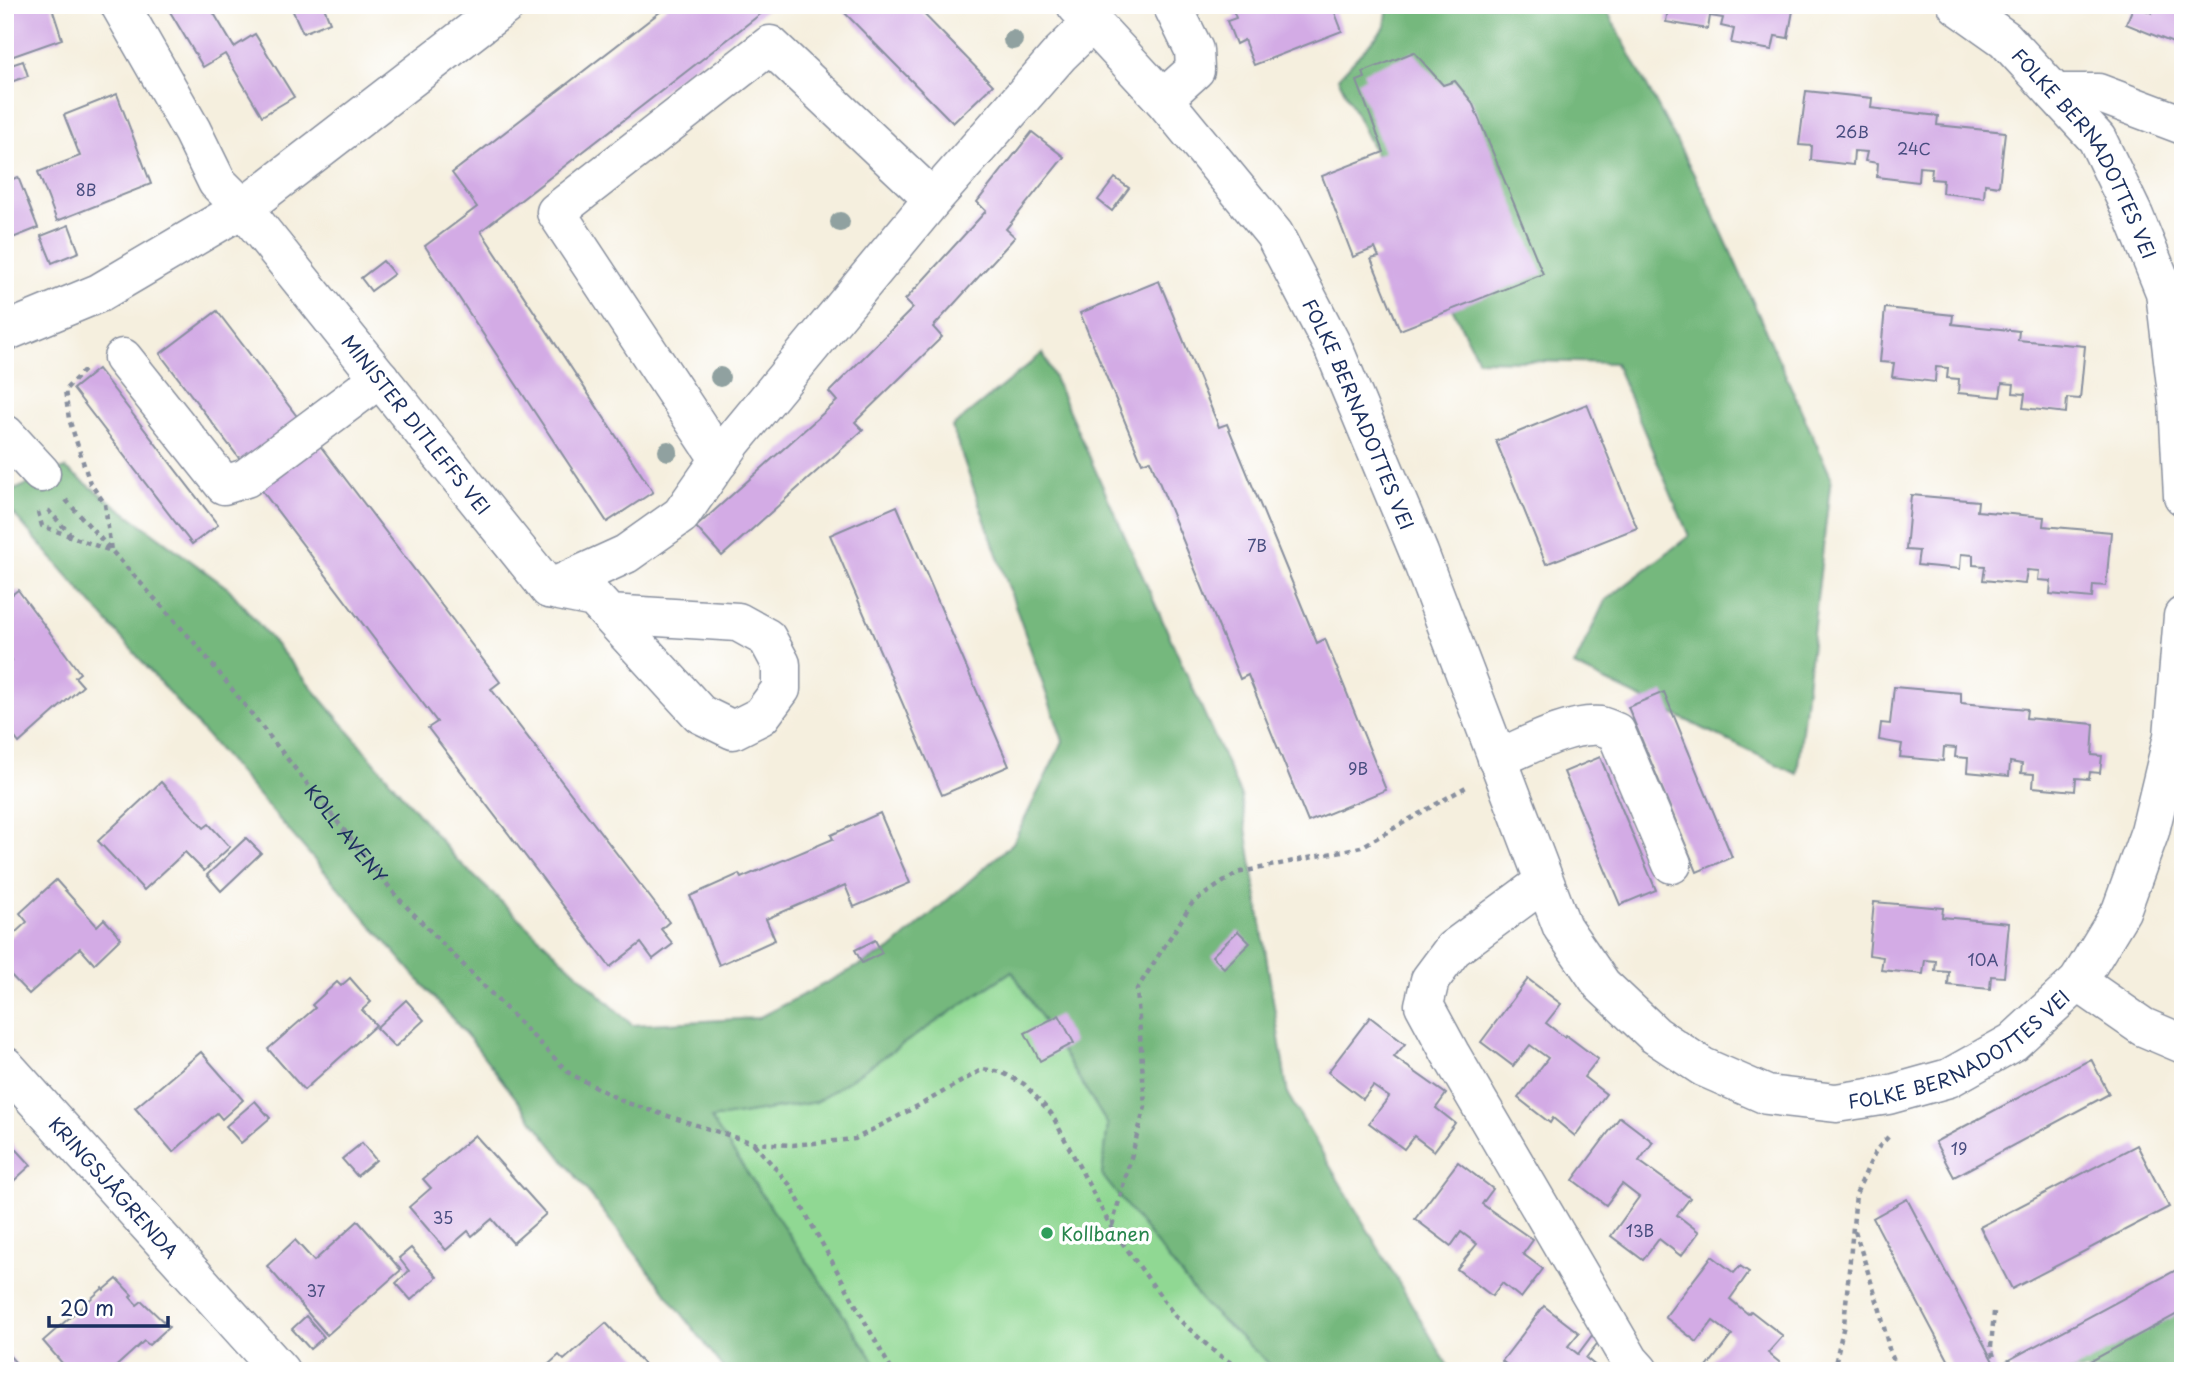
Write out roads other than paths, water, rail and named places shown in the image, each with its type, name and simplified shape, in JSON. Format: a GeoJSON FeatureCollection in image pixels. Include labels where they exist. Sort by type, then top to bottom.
{"type":"FeatureCollection","features":[{"type":"Feature","properties":{"kind":"street","name":"MINISTER DITLEFFS VEI"},"geometry":{"type":"LineString","coordinates":[[120,5],[192,131],[217,182],[243,208],[549,589]]}},
{"type":"Feature","properties":{"kind":"street"},"geometry":{"type":"LineString","coordinates":[[5,332],[99,293],[243,208],[506,5]]}},
{"type":"Feature","properties":{"kind":"street"},"geometry":{"type":"LineString","coordinates":[[1163,99],[1195,71],[1194,50],[1172,5]]}},
{"type":"Feature","properties":{"kind":"street","name":"FOLKE BERNADOTTES VEI"},"geometry":{"type":"LineString","coordinates":[[1957,5],[2005,40],[2096,139],[2134,216],[2165,292],[2178,402],[2183,496]]}},
{"type":"Feature","properties":{"kind":"street"},"geometry":{"type":"LineString","coordinates":[[549,589],[626,554],[681,514],[732,442],[933,199],[1060,54],[1084,14]]}},
{"type":"Feature","properties":{"kind":"street","name":"FOLKE BERNADOTTES VEI"},"geometry":{"type":"LineString","coordinates":[[1084,14],[1163,99],[1273,234],[1333,347],[1419,553],[1562,927],[1602,985],[1655,1035],[1703,1067],[1768,1095],[1836,1102],[1888,1095],[1949,1078],[2013,1042],[2078,982],[2121,911],[2150,831],[2173,736],[2183,616]]}},
{"type":"Feature","properties":{"kind":"street"},"geometry":{"type":"LineString","coordinates":[[720,460],[556,212],[770,45],[933,199]]}},
{"type":"Feature","properties":{"kind":"street"},"geometry":{"type":"LineString","coordinates":[[2055,93],[2098,93],[2183,125]]}},
{"type":"Feature","properties":{"kind":"street"},"geometry":{"type":"LineString","coordinates":[[123,358],[225,485],[246,478],[380,378]]}},
{"type":"Feature","properties":{"kind":"street"},"geometry":{"type":"LineString","coordinates":[[5,434],[43,489]]}},
{"type":"Feature","properties":{"kind":"street"},"geometry":{"type":"LineString","coordinates":[[549,589],[594,598],[609,614]]}},
{"type":"Feature","properties":{"kind":"street"},"geometry":{"type":"LineString","coordinates":[[1499,763],[1551,736],[1581,727],[1601,726],[1616,732],[1672,864]]}},
{"type":"Feature","properties":{"kind":"street"},"geometry":{"type":"LineString","coordinates":[[1544,882],[1453,949],[1430,980],[1424,1004],[1623,1349],[1639,1371]]}},
{"type":"Feature","properties":{"kind":"street"},"geometry":{"type":"LineString","coordinates":[[2078,982],[2143,1027],[2183,1044]]}},
{"type":"Feature","properties":{"kind":"street","name":"KRINGSJÅGRENDA"},"geometry":{"type":"LineString","coordinates":[[5,1066],[281,1371]]}},
{"type":"Feature","properties":{"kind":"place","name":"Kollbanen"},"geometry":{"type":"Point","coordinates":[1047,1233]}}]}
